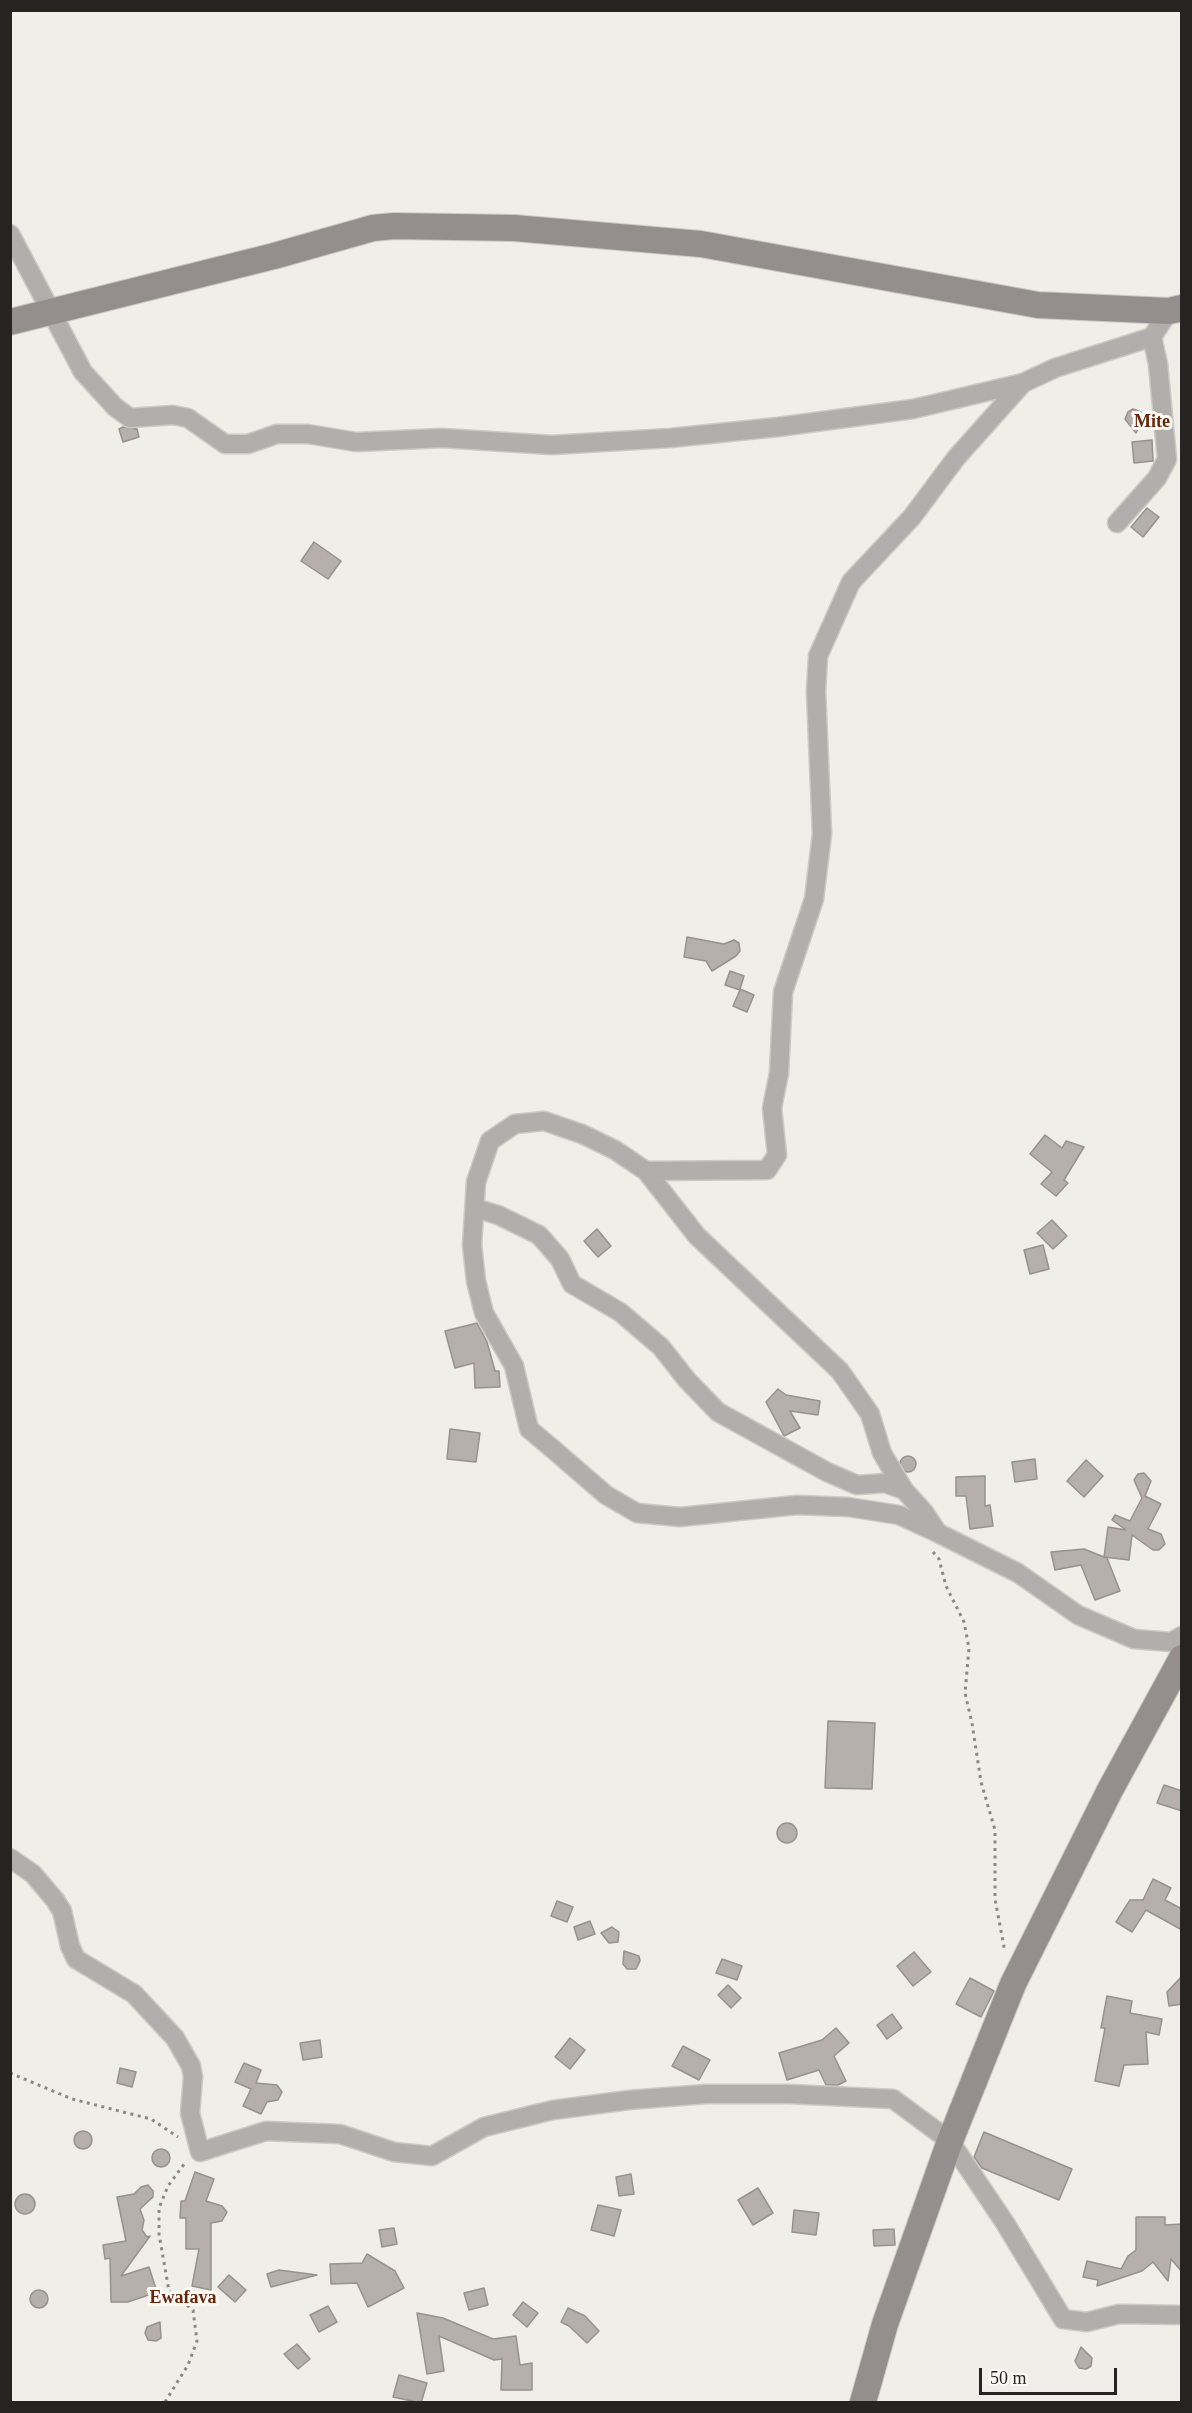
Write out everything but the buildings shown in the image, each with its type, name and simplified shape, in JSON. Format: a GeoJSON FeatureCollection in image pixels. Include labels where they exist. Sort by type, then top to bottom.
{"type":"FeatureCollection","features":[{"type":"Feature","properties":{"kind":"street"},"geometry":{"type":"LineString","coordinates":[[10,322],[134,292],[373,228],[437,226],[514,228],[701,244],[1038,305],[1175,310]]}},
{"type":"Feature","properties":{"kind":"street"},"geometry":{"type":"LineString","coordinates":[[10,234],[83,372],[115,407],[130,417],[144,419],[173,415],[188,418],[225,444],[248,444],[277,434],[308,434],[356,442],[442,438],[552,445],[670,438],[778,428],[913,410],[1023,383],[1055,368],[1152,337],[1175,310]]}},
{"type":"Feature","properties":{"kind":"street"},"geometry":{"type":"LineString","coordinates":[[1117,524],[1157,478],[1167,459],[1158,364],[1152,337]]}},
{"type":"Feature","properties":{"kind":"street"},"geometry":{"type":"LineString","coordinates":[[646,1171],[767,1170],[777,1155],[772,1108],[779,1073],[783,992],[814,899],[822,834],[816,691],[818,656],[851,582],[912,517],[956,458],[1023,383]]}},
{"type":"Feature","properties":{"kind":"street"},"geometry":{"type":"LineString","coordinates":[[938,1533],[924,1512],[904,1490],[882,1453],[870,1414],[840,1371],[697,1236],[646,1171],[615,1150],[582,1134],[544,1121],[515,1124],[490,1141],[476,1182],[472,1245],[476,1281],[484,1313],[514,1366],[530,1429],[606,1495],[638,1513],[680,1517],[797,1505],[848,1507],[899,1515],[1018,1573],[1078,1615],[1134,1639],[1171,1642],[1182,1636]]}},
{"type":"Feature","properties":{"kind":"street"},"geometry":{"type":"LineString","coordinates":[[475,1208],[498,1215],[539,1235],[560,1259],[572,1284],[620,1312],[661,1347],[687,1380],[718,1412],[857,1485],[885,1483],[904,1490]]}},
{"type":"Feature","properties":{"kind":"street"},"geometry":{"type":"LineString","coordinates":[[863,2403],[885,2324],[950,2141],[1013,1984],[1110,1790],[1182,1658]]}},
{"type":"Feature","properties":{"kind":"street"},"geometry":{"type":"LineString","coordinates":[[10,1858],[33,1874],[55,1900],[62,1911],[70,1946],[76,1959],[134,1994],[175,2038],[191,2066],[193,2077],[190,2113],[200,2152],[266,2131],[340,2134],[394,2152],[432,2156],[484,2127],[553,2110],[629,2100],[706,2094],[789,2094],[892,2099],[950,2141],[1005,2223],[1063,2319],[1087,2322],[1119,2313],[1182,2316]]}},
{"type":"Feature","properties":{"kind":"path"},"geometry":{"type":"LineString","coordinates":[[931,1551],[939,1559],[946,1586],[964,1622],[969,1648],[965,1693],[981,1782],[995,1830],[995,1899],[1013,1984]]}},
{"type":"Feature","properties":{"kind":"path"},"geometry":{"type":"LineString","coordinates":[[10,2073],[72,2099],[152,2119],[200,2152],[189,2158],[176,2174],[159,2208],[159,2234],[169,2291],[193,2310],[197,2341],[188,2365],[165,2403]]}},
{"type":"Feature","properties":{"kind":"district","name":"Mite"},"geometry":{"type":"Point","coordinates":[1152,422]}},
{"type":"Feature","properties":{"kind":"district","name":"Ewafava"},"geometry":{"type":"Point","coordinates":[183,2298]}}]}
